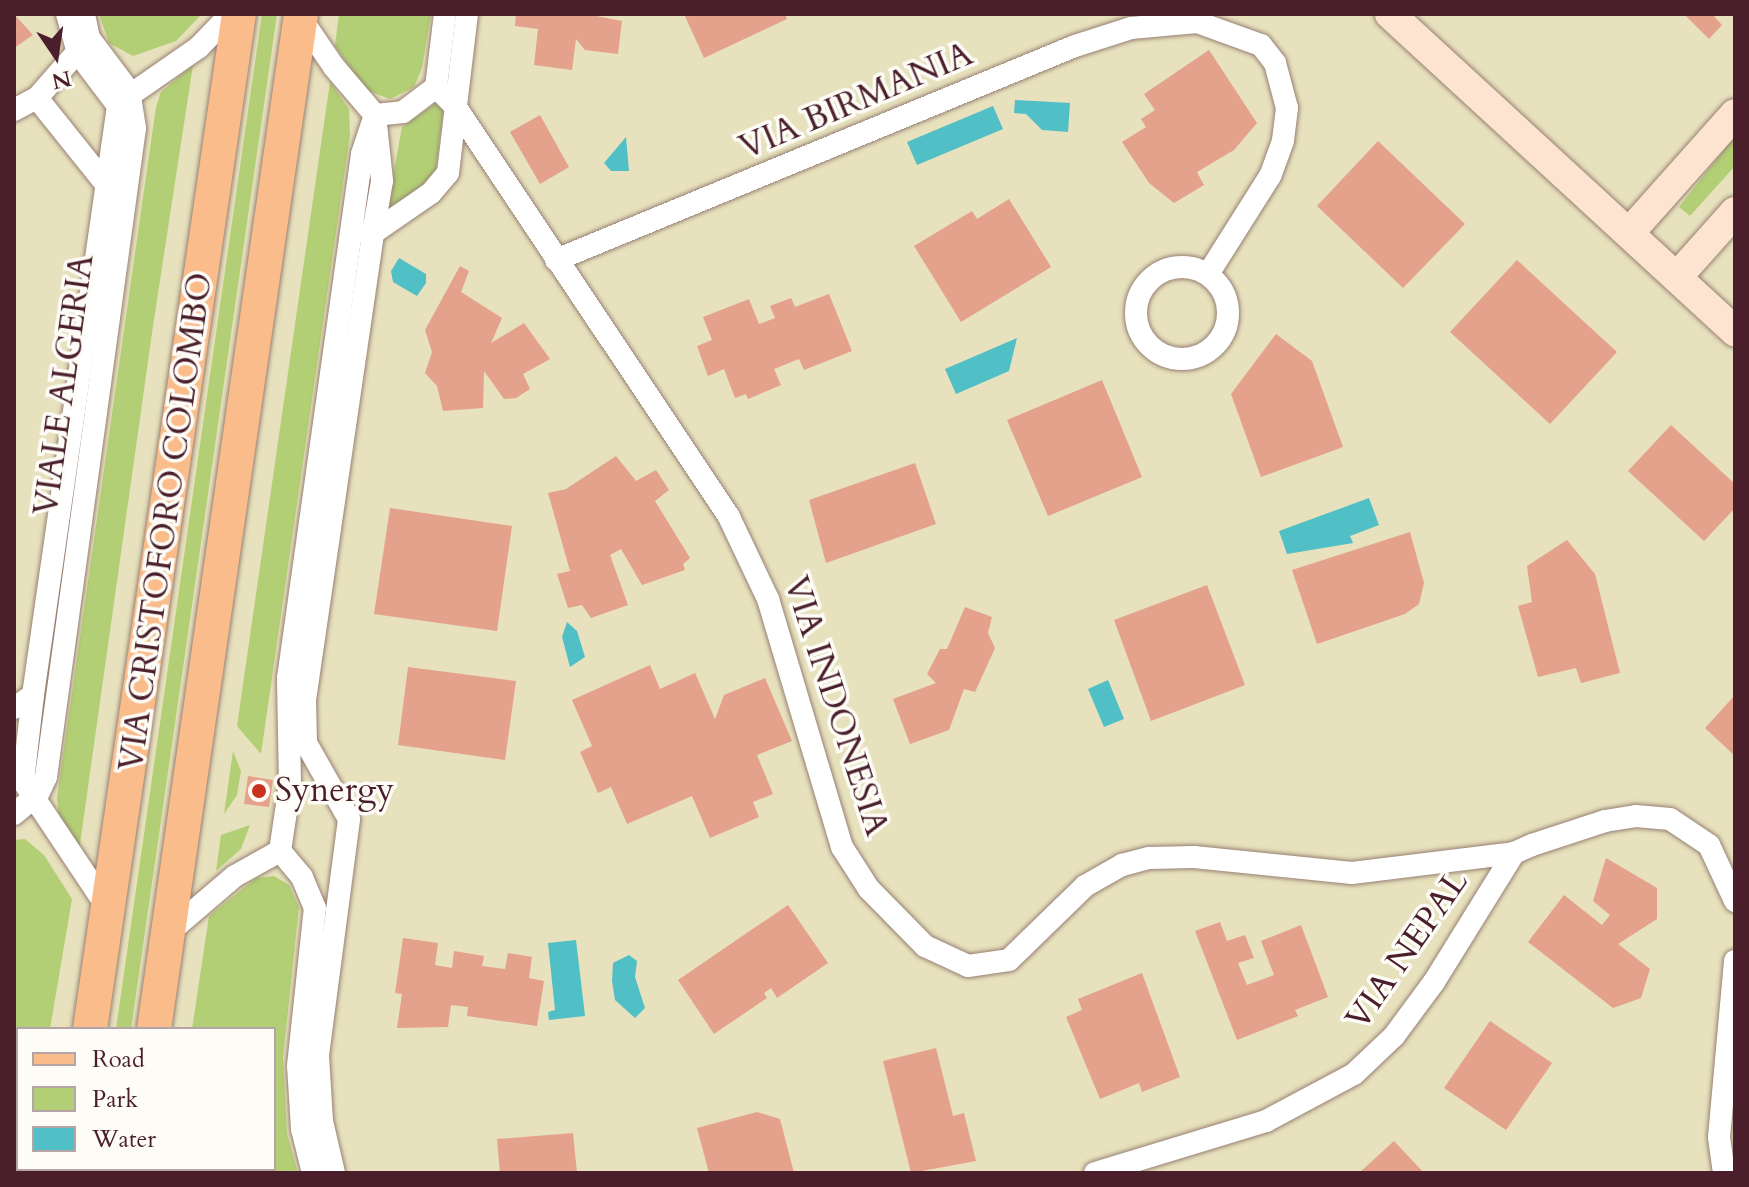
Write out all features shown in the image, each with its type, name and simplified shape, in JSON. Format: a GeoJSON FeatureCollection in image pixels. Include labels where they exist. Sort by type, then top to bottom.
{"type":"FeatureCollection","features":[{"type":"Feature","properties":{"kind":"main road","name":"VIA CRISTOFORO COLOMBO"},"geometry":{"type":"LineString","coordinates":[[90,1027],[110,911],[239,14]]}},
{"type":"Feature","properties":{"kind":"main road"},"geometry":{"type":"LineString","coordinates":[[1390,14],[1735,331]]}},
{"type":"Feature","properties":{"kind":"main road","name":"VIA CRISTOFORO COLOMBO"},"geometry":{"type":"LineString","coordinates":[[154,1027],[301,16]]}},
{"type":"Feature","properties":{"kind":"main road"},"geometry":{"type":"LineString","coordinates":[[1629,233],[1735,114]]}},
{"type":"Feature","properties":{"kind":"main road"},"geometry":{"type":"LineString","coordinates":[[1677,277],[1735,212]]}},
{"type":"Feature","properties":{"kind":"street"},"geometry":{"type":"LineString","coordinates":[[67,14],[84,46],[123,98],[188,55],[231,14]]}},
{"type":"Feature","properties":{"kind":"street"},"geometry":{"type":"LineString","coordinates":[[14,110],[37,98],[84,46],[84,14]]}},
{"type":"Feature","properties":{"kind":"street"},"geometry":{"type":"LineString","coordinates":[[375,115],[403,112],[436,87],[445,14]]}},
{"type":"Feature","properties":{"kind":"street"},"geometry":{"type":"LineString","coordinates":[[351,229],[373,233],[445,180],[453,155],[455,106],[467,14]]}},
{"type":"Feature","properties":{"kind":"street"},"geometry":{"type":"LineString","coordinates":[[301,16],[334,67],[375,115],[382,168],[373,233],[333,430]]}},
{"type":"Feature","properties":{"kind":"street","name":"VIA BIRMANIA"},"geometry":{"type":"LineString","coordinates":[[556,260],[1075,46],[1131,28],[1197,22],[1261,45],[1275,63],[1287,108],[1283,141],[1270,176],[1208,274]]}},
{"type":"Feature","properties":{"kind":"street","name":"VIA INDONESIA"},"geometry":{"type":"LineString","coordinates":[[436,87],[455,106],[745,547],[772,611],[842,847],[878,900],[929,949],[968,966],[1009,960],[1085,886],[1122,865],[1149,858],[1194,857],[1338,874],[1514,853]]}},
{"type":"Feature","properties":{"kind":"street"},"geometry":{"type":"LineString","coordinates":[[37,98],[115,190]]}},
{"type":"Feature","properties":{"kind":"street","name":"VIALE ALGERIA"},"geometry":{"type":"LineString","coordinates":[[33,800],[46,777],[55,617],[115,190],[123,98]]}},
{"type":"Feature","properties":{"kind":"street"},"geometry":{"type":"LineString","coordinates":[[313,1173],[319,1043],[343,876],[348,815],[314,760],[303,729],[307,618],[333,430],[351,229],[362,154],[375,115]]}},
{"type":"Feature","properties":{"kind":"street"},"geometry":{"type":"LineString","coordinates":[[1178,267],[1208,274],[1227,297],[1227,327],[1220,340],[1196,358],[1166,357],[1153,350],[1143,339],[1136,308],[1149,280],[1178,267]]}},
{"type":"Feature","properties":{"kind":"street","name":"VIALE ALGERIA"},"geometry":{"type":"LineString","coordinates":[[55,617],[33,695],[22,768],[33,800],[110,911]]}},
{"type":"Feature","properties":{"kind":"street"},"geometry":{"type":"LineString","coordinates":[[307,618],[286,692],[290,774],[280,851],[309,891],[316,928],[298,1066],[315,1141],[334,1173]]}},
{"type":"Feature","properties":{"kind":"street"},"geometry":{"type":"LineString","coordinates":[[14,708],[33,695]]}},
{"type":"Feature","properties":{"kind":"street"},"geometry":{"type":"LineString","coordinates":[[14,814],[33,800]]}},
{"type":"Feature","properties":{"kind":"street","name":"VIA NEPAL"},"geometry":{"type":"LineString","coordinates":[[1095,1173],[1266,1121],[1354,1074],[1394,1036],[1427,993],[1514,853],[1593,824],[1659,817],[1702,837],[1720,863],[1735,901]]}},
{"type":"Feature","properties":{"kind":"street"},"geometry":{"type":"LineString","coordinates":[[167,934],[217,889],[280,851]]}},
{"type":"Feature","properties":{"kind":"street"},"geometry":{"type":"LineString","coordinates":[[309,891],[343,876]]}},
{"type":"Feature","properties":{"kind":"street"},"geometry":{"type":"LineString","coordinates":[[1724,1173],[1719,1137],[1735,961]]}},
{"type":"Feature","properties":{"kind":"green space"},"geometry":{"type":"Polygon","coordinates":[[[99,14],[202,14],[176,41],[133,56],[109,43],[99,14]]]}},
{"type":"Feature","properties":{"kind":"green space"},"geometry":{"type":"Polygon","coordinates":[[[262,14],[277,14],[131,1027],[116,1027],[262,14]]]}},
{"type":"Feature","properties":{"kind":"green space"},"geometry":{"type":"Polygon","coordinates":[[[339,14],[431,14],[422,68],[414,87],[390,99],[366,90],[335,46],[339,14]]]}},
{"type":"Feature","properties":{"kind":"green space"},"geometry":{"type":"Polygon","coordinates":[[[193,65],[79,851],[59,819],[57,798],[156,107],[161,92],[193,65]]]}},
{"type":"Feature","properties":{"kind":"green space"},"geometry":{"type":"Polygon","coordinates":[[[330,82],[349,109],[350,135],[261,754],[237,726],[330,82]]]}},
{"type":"Feature","properties":{"kind":"green space"},"geometry":{"type":"Polygon","coordinates":[[[439,101],[443,112],[435,176],[393,206],[388,204],[402,127],[439,101]]]}},
{"type":"Feature","properties":{"kind":"green space"},"geometry":{"type":"Polygon","coordinates":[[[1735,136],[1735,166],[1690,216],[1679,207],[1735,136]]]}},
{"type":"Feature","properties":{"kind":"green space"},"geometry":{"type":"Polygon","coordinates":[[[233,751],[241,771],[237,795],[224,814],[233,751]]]}},
{"type":"Feature","properties":{"kind":"green space"},"geometry":{"type":"Polygon","coordinates":[[[250,825],[241,849],[216,871],[221,835],[250,825]]]}},
{"type":"Feature","properties":{"kind":"green space"},"geometry":{"type":"Polygon","coordinates":[[[25,839],[44,855],[72,899],[50,1027],[16,1027],[14,1113],[14,840],[25,839]]]}},
{"type":"Feature","properties":{"kind":"green space"},"geometry":{"type":"Polygon","coordinates":[[[274,876],[289,885],[299,907],[283,1058],[287,1133],[298,1173],[206,1173],[276,1171],[276,1027],[192,1027],[209,916],[256,878],[274,876]]]}},
{"type":"Feature","properties":{"kind":"water"},"geometry":{"type":"Polygon","coordinates":[[[1015,100],[1070,103],[1068,132],[1042,130],[1026,114],[1014,113],[1015,100]]]}},
{"type":"Feature","properties":{"kind":"water"},"geometry":{"type":"Polygon","coordinates":[[[993,106],[1003,129],[917,165],[907,142],[993,106]]]}},
{"type":"Feature","properties":{"kind":"water"},"geometry":{"type":"Polygon","coordinates":[[[626,137],[629,171],[611,171],[604,163],[626,137]]]}},
{"type":"Feature","properties":{"kind":"water"},"geometry":{"type":"Polygon","coordinates":[[[399,258],[426,274],[426,283],[417,296],[393,282],[391,271],[399,258]]]}},
{"type":"Feature","properties":{"kind":"water"},"geometry":{"type":"Polygon","coordinates":[[[1017,338],[1009,371],[956,394],[945,369],[1017,338]]]}},
{"type":"Feature","properties":{"kind":"water"},"geometry":{"type":"Polygon","coordinates":[[[1369,498],[1379,525],[1350,536],[1353,543],[1287,554],[1279,531],[1369,498]]]}},
{"type":"Feature","properties":{"kind":"water"},"geometry":{"type":"Polygon","coordinates":[[[567,622],[577,631],[585,657],[570,667],[562,637],[567,622]]]}},
{"type":"Feature","properties":{"kind":"water"},"geometry":{"type":"Polygon","coordinates":[[[1108,680],[1124,719],[1104,727],[1088,689],[1108,680]]]}},
{"type":"Feature","properties":{"kind":"water"},"geometry":{"type":"Polygon","coordinates":[[[576,940],[585,1016],[549,1020],[548,1012],[555,1010],[548,943],[576,940]]]}},
{"type":"Feature","properties":{"kind":"water"},"geometry":{"type":"Polygon","coordinates":[[[629,955],[637,961],[635,977],[645,1008],[635,1018],[615,1000],[612,981],[613,963],[629,955]]]}},
{"type":"Feature","properties":{"kind":"building"},"geometry":{"type":"Polygon","coordinates":[[[14,14],[33,35],[14,48],[14,14]]]}},
{"type":"Feature","properties":{"kind":"building"},"geometry":{"type":"Polygon","coordinates":[[[516,14],[586,14],[622,21],[618,54],[585,50],[576,39],[572,70],[534,65],[538,29],[515,26],[516,14]]]}},
{"type":"Feature","properties":{"kind":"building"},"geometry":{"type":"Polygon","coordinates":[[[684,14],[785,14],[787,19],[704,58],[684,14]]]}},
{"type":"Feature","properties":{"kind":"building"},"geometry":{"type":"Polygon","coordinates":[[[1684,14],[1712,14],[1722,25],[1709,39],[1684,14]]]}},
{"type":"Feature","properties":{"kind":"building"},"geometry":{"type":"Polygon","coordinates":[[[1209,50],[1257,123],[1234,150],[1197,172],[1204,185],[1174,203],[1149,183],[1122,142],[1146,127],[1141,119],[1155,110],[1144,94],[1209,50]]]}},
{"type":"Feature","properties":{"kind":"building"},"geometry":{"type":"Polygon","coordinates":[[[540,115],[569,167],[540,184],[510,132],[540,115]]]}},
{"type":"Feature","properties":{"kind":"building"},"geometry":{"type":"Polygon","coordinates":[[[1378,141],[1465,224],[1403,288],[1317,206],[1378,141]]]}},
{"type":"Feature","properties":{"kind":"building"},"geometry":{"type":"Polygon","coordinates":[[[1009,199],[1051,267],[961,322],[914,246],[972,211],[977,219],[1009,199]]]}},
{"type":"Feature","properties":{"kind":"building"},"geometry":{"type":"Polygon","coordinates":[[[1517,260],[1617,352],[1550,424],[1450,332],[1517,260]]]}},
{"type":"Feature","properties":{"kind":"building"},"geometry":{"type":"Polygon","coordinates":[[[460,266],[469,271],[461,292],[502,318],[491,343],[524,323],[550,359],[523,374],[530,389],[516,398],[504,399],[484,371],[483,408],[443,411],[437,386],[425,373],[432,352],[425,330],[460,266]]]}},
{"type":"Feature","properties":{"kind":"building"},"geometry":{"type":"Polygon","coordinates":[[[829,294],[852,351],[804,370],[799,359],[774,369],[781,385],[748,399],[746,394],[735,398],[724,369],[708,376],[697,346],[712,340],[703,317],[749,299],[759,324],[775,318],[770,306],[791,298],[795,307],[829,294]]]}},
{"type":"Feature","properties":{"kind":"building"},"geometry":{"type":"Polygon","coordinates":[[[1276,334],[1312,361],[1343,447],[1261,477],[1231,394],[1276,334]]]}},
{"type":"Feature","properties":{"kind":"building"},"geometry":{"type":"Polygon","coordinates":[[[1102,380],[1142,477],[1048,516],[1007,420],[1102,380]]]}},
{"type":"Feature","properties":{"kind":"building"},"geometry":{"type":"Polygon","coordinates":[[[1671,425],[1735,484],[1735,508],[1704,541],[1628,471],[1671,425]]]}},
{"type":"Feature","properties":{"kind":"building"},"geometry":{"type":"Polygon","coordinates":[[[616,456],[636,481],[656,470],[669,490],[655,501],[690,558],[683,564],[685,570],[642,585],[621,549],[610,555],[628,605],[591,618],[582,605],[568,608],[557,574],[570,571],[548,493],[566,489],[616,456]]]}},
{"type":"Feature","properties":{"kind":"building"},"geometry":{"type":"Polygon","coordinates":[[[915,463],[936,524],[826,563],[809,500],[915,463]]]}},
{"type":"Feature","properties":{"kind":"building"},"geometry":{"type":"Polygon","coordinates":[[[390,508],[512,526],[497,631],[374,614],[390,508]]]}},
{"type":"Feature","properties":{"kind":"building"},"geometry":{"type":"Polygon","coordinates":[[[1410,532],[1424,583],[1419,604],[1405,614],[1317,644],[1292,570],[1410,532]]]}},
{"type":"Feature","properties":{"kind":"building"},"geometry":{"type":"Polygon","coordinates":[[[1567,540],[1595,574],[1620,673],[1581,683],[1576,668],[1538,677],[1518,606],[1532,602],[1527,566],[1567,540]]]}},
{"type":"Feature","properties":{"kind":"building"},"geometry":{"type":"Polygon","coordinates":[[[1207,585],[1245,685],[1151,721],[1114,620],[1207,585]]]}},
{"type":"Feature","properties":{"kind":"building"},"geometry":{"type":"Polygon","coordinates":[[[965,607],[992,617],[988,633],[995,648],[975,692],[964,689],[949,730],[910,744],[893,699],[936,683],[927,674],[940,649],[947,649],[965,607]]]}},
{"type":"Feature","properties":{"kind":"building"},"geometry":{"type":"Polygon","coordinates":[[[650,665],[660,689],[695,673],[715,719],[724,695],[765,678],[792,741],[757,755],[773,794],[753,802],[759,817],[710,838],[692,796],[627,824],[611,787],[598,793],[580,752],[592,746],[572,700],[650,665]]]}},
{"type":"Feature","properties":{"kind":"building"},"geometry":{"type":"Polygon","coordinates":[[[408,667],[516,681],[505,760],[398,745],[408,667]]]}},
{"type":"Feature","properties":{"kind":"building"},"geometry":{"type":"Polygon","coordinates":[[[1735,695],[1735,756],[1705,728],[1735,695]]]}},
{"type":"Feature","properties":{"kind":"building"},"geometry":{"type":"Polygon","coordinates":[[[248,776],[273,780],[269,807],[244,804],[248,776]]]}},
{"type":"Feature","properties":{"kind":"building"},"geometry":{"type":"Polygon","coordinates":[[[1606,858],[1657,888],[1657,919],[1618,944],[1650,969],[1641,998],[1613,1008],[1528,942],[1564,895],[1602,925],[1610,915],[1593,901],[1606,858]]]}},
{"type":"Feature","properties":{"kind":"building"},"geometry":{"type":"Polygon","coordinates":[[[788,905],[828,963],[777,998],[771,988],[764,993],[767,998],[714,1034],[678,980],[788,905]]]}},
{"type":"Feature","properties":{"kind":"building"},"geometry":{"type":"Polygon","coordinates":[[[1220,922],[1227,941],[1245,935],[1254,958],[1238,963],[1247,985],[1274,975],[1261,941],[1301,925],[1328,997],[1295,1010],[1298,1016],[1237,1040],[1195,931],[1220,922]]]}},
{"type":"Feature","properties":{"kind":"building"},"geometry":{"type":"Polygon","coordinates":[[[403,938],[438,943],[435,965],[452,968],[454,951],[484,956],[482,966],[505,969],[508,953],[532,957],[529,978],[544,981],[537,1026],[467,1016],[468,1007],[451,1005],[448,1027],[397,1028],[402,994],[395,993],[403,938]]]}},
{"type":"Feature","properties":{"kind":"building"},"geometry":{"type":"Polygon","coordinates":[[[1142,973],[1180,1077],[1142,1092],[1139,1083],[1100,1099],[1066,1017],[1082,1010],[1078,999],[1142,973]]]}},
{"type":"Feature","properties":{"kind":"building"},"geometry":{"type":"Polygon","coordinates":[[[1490,1021],[1552,1063],[1506,1130],[1444,1088],[1490,1021]]]}},
{"type":"Feature","properties":{"kind":"building"},"geometry":{"type":"Polygon","coordinates":[[[936,1048],[953,1116],[964,1113],[976,1161],[911,1173],[883,1061],[936,1048]]]}},
{"type":"Feature","properties":{"kind":"building"},"geometry":{"type":"Polygon","coordinates":[[[757,1112],[780,1119],[794,1173],[709,1173],[697,1128],[757,1112]]]}},
{"type":"Feature","properties":{"kind":"building"},"geometry":{"type":"Polygon","coordinates":[[[573,1133],[577,1173],[500,1173],[497,1139],[573,1133]]]}},
{"type":"Feature","properties":{"kind":"building"},"geometry":{"type":"Polygon","coordinates":[[[1394,1141],[1424,1173],[1359,1173],[1394,1141]]]}},
{"type":"Feature","properties":{"kind":"place","name":"Synergy"},"geometry":{"type":"Point","coordinates":[259,791]}}]}
